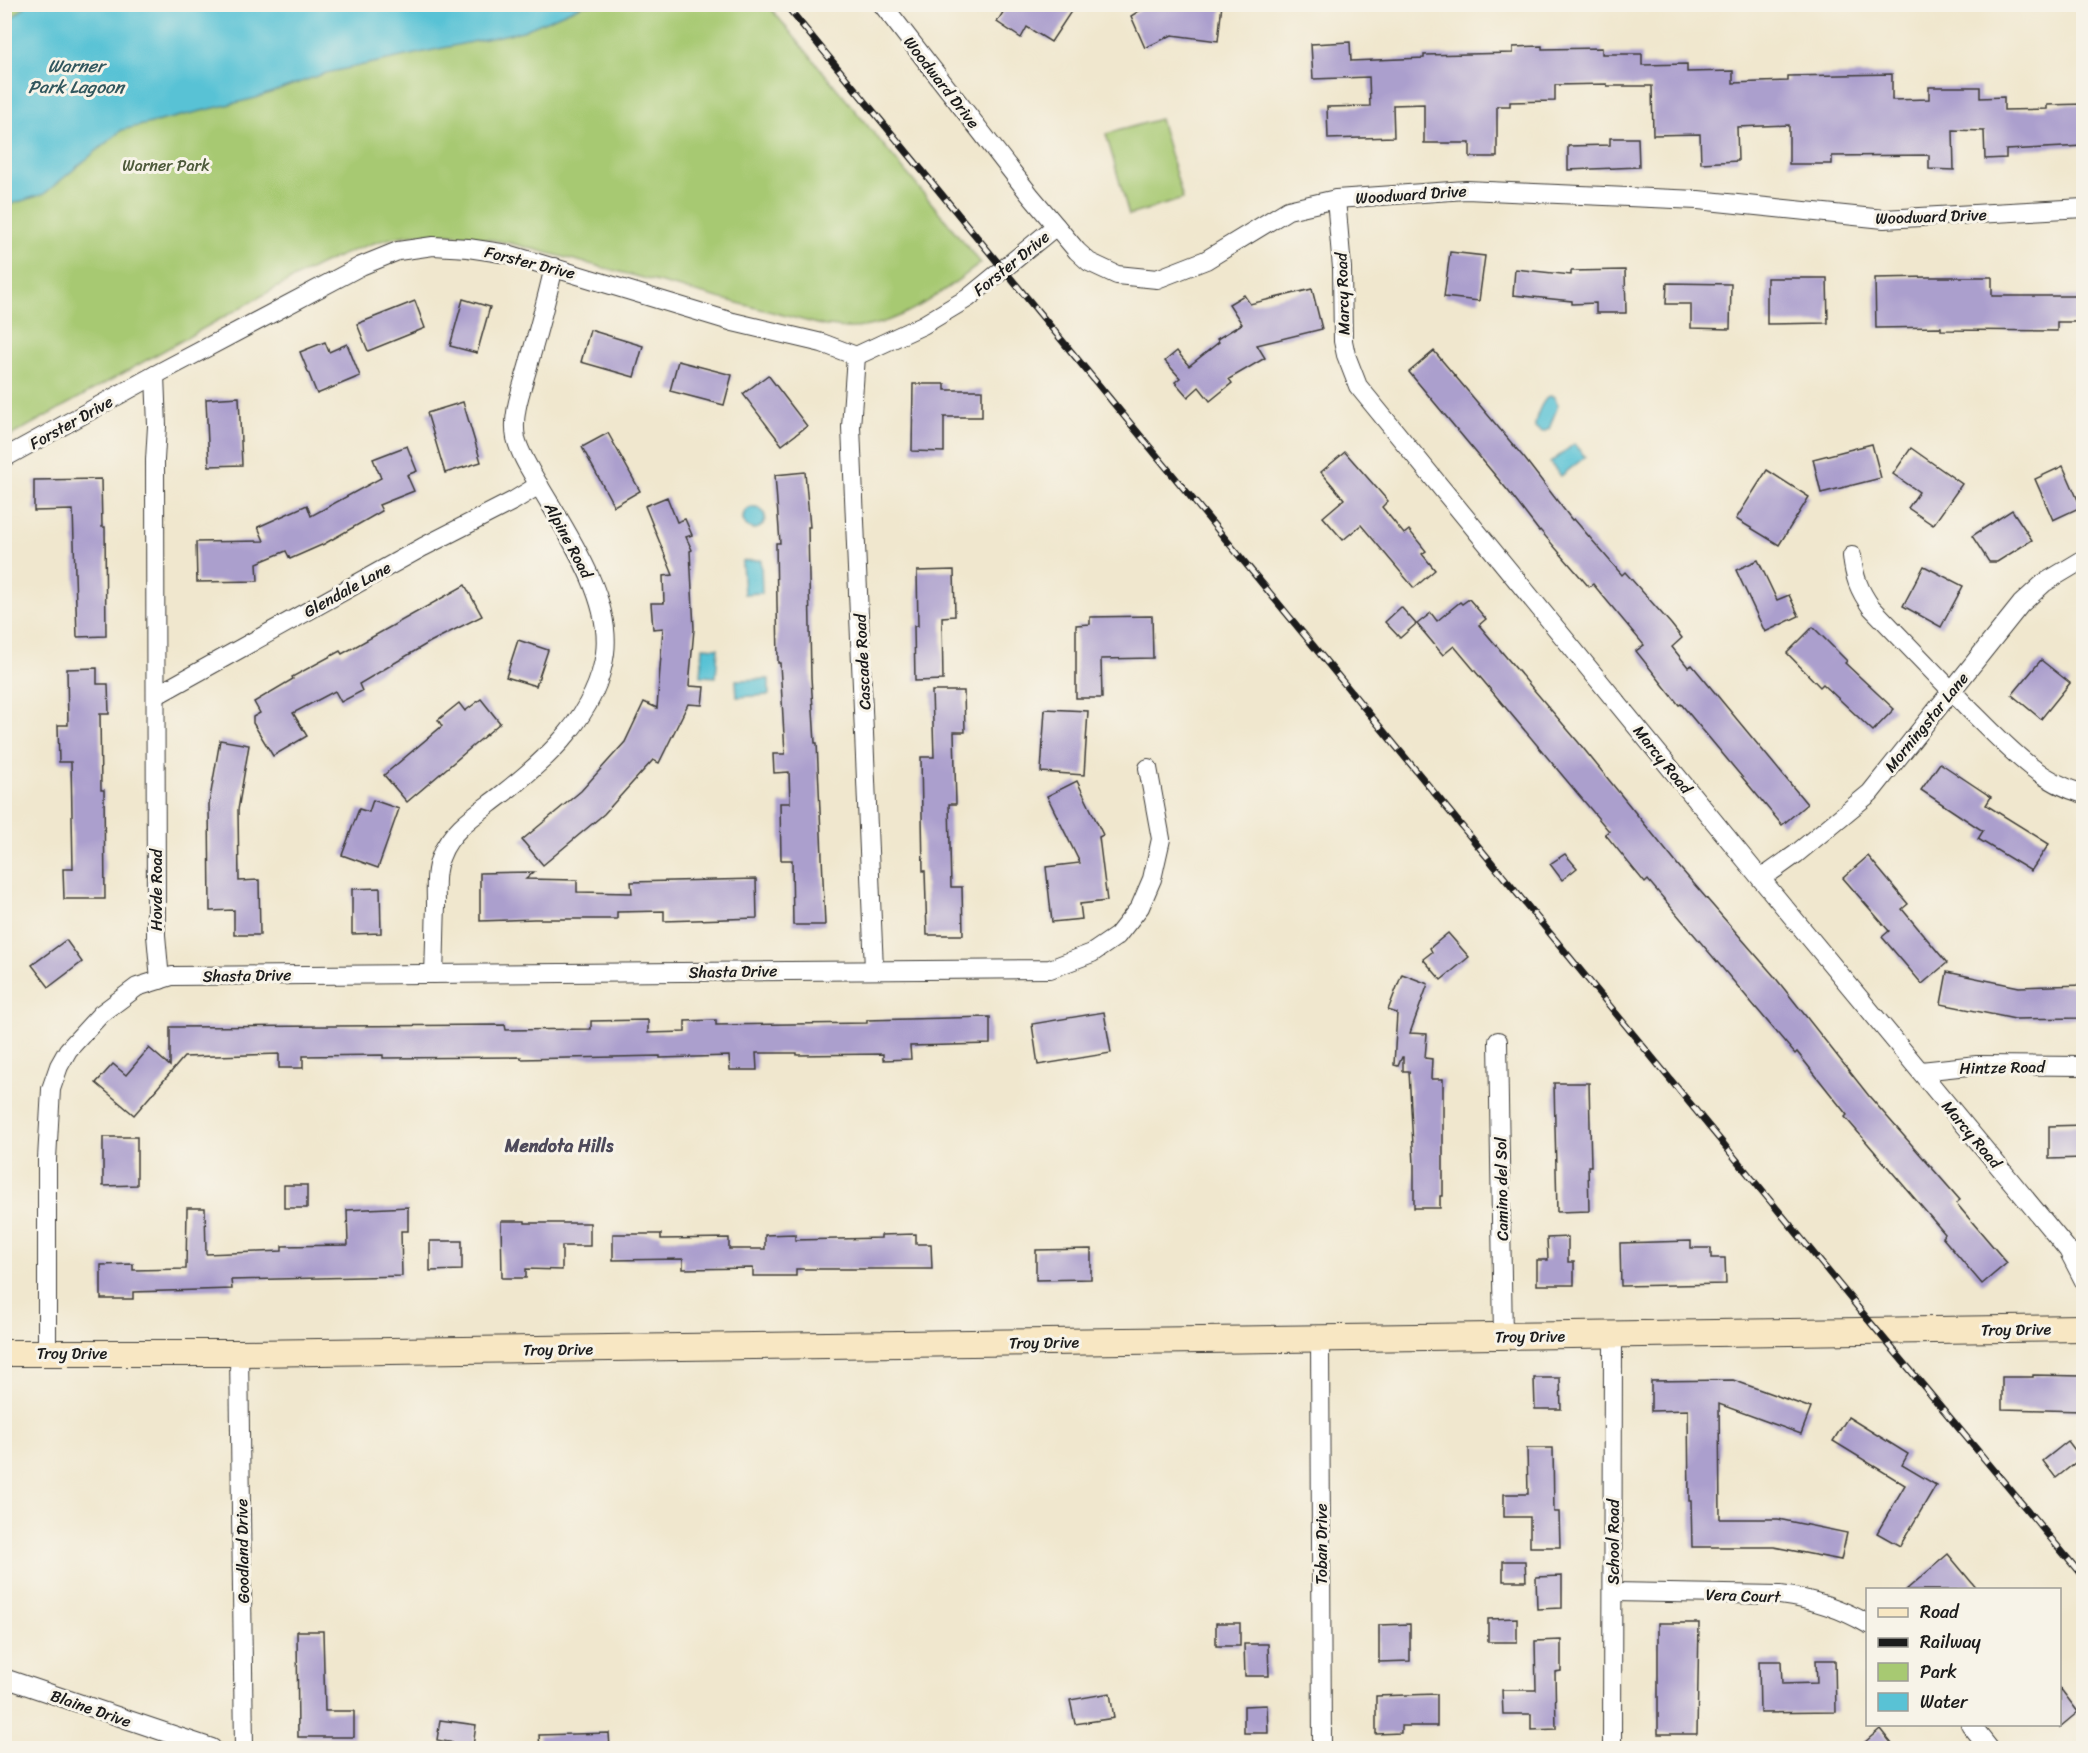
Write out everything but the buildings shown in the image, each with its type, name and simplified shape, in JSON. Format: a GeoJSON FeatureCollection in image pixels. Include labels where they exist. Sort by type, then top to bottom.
{"type":"FeatureCollection","features":[{"type":"Feature","properties":{"kind":"street","name":"Woodward Drive"},"geometry":{"type":"LineString","coordinates":[[882,4],[1077,251],[1102,270],[1117,275],[1156,279],[1206,260],[1288,210],[1336,199],[1466,190],[1698,200],[1884,219],[2084,208]]}},
{"type":"Feature","properties":{"kind":"street","name":"Marcy Road"},"geometry":{"type":"LineString","coordinates":[[1336,199],[1342,268],[1343,341],[1358,386],[2068,1250],[2084,1281]]}},
{"type":"Feature","properties":{"kind":"street","name":"Forster Drive"},"geometry":{"type":"LineString","coordinates":[[4,458],[297,299],[361,266],[398,251],[433,246],[508,254],[732,322],[822,343],[856,356],[923,325],[968,298],[1056,226]]}},
{"type":"Feature","properties":{"kind":"street","name":"Alpine Road"},"geometry":{"type":"LineString","coordinates":[[434,974],[437,870],[444,850],[465,823],[515,784],[576,724],[600,675],[605,654],[606,638],[601,612],[588,571],[517,441],[516,413],[554,267]]}},
{"type":"Feature","properties":{"kind":"street","name":"Cascade Road"},"geometry":{"type":"LineString","coordinates":[[856,356],[851,427],[874,969]]}},
{"type":"Feature","properties":{"kind":"street","name":"Hovde Road"},"geometry":{"type":"LineString","coordinates":[[155,375],[157,426],[155,460],[156,934],[160,980]]}},
{"type":"Feature","properties":{"kind":"street","name":"Glendale Lane"},"geometry":{"type":"LineString","coordinates":[[157,695],[423,547],[513,501],[539,484]]}},
{"type":"Feature","properties":{"kind":"street"},"geometry":{"type":"LineString","coordinates":[[1852,556],[1854,576],[1861,593],[1871,607],[1987,729],[2026,764],[2058,785],[2084,794]]}},
{"type":"Feature","properties":{"kind":"street","name":"Morningstar Lane"},"geometry":{"type":"LineString","coordinates":[[1761,879],[1797,854],[1869,793],[2021,604],[2044,583],[2084,559]]}},
{"type":"Feature","properties":{"kind":"street","name":"Shasta Drive"},"geometry":{"type":"LineString","coordinates":[[160,980],[172,976],[1050,969],[1092,953],[1117,936],[1140,907],[1152,879],[1161,839],[1148,768]]}},
{"type":"Feature","properties":{"kind":"street"},"geometry":{"type":"LineString","coordinates":[[47,1353],[47,1159],[51,1089],[59,1066],[68,1050],[101,1014],[137,987],[160,980]]}},
{"type":"Feature","properties":{"kind":"street","name":"Camino del Sol"},"geometry":{"type":"LineString","coordinates":[[1498,1041],[1503,1337]]}},
{"type":"Feature","properties":{"kind":"street","name":"Hintze Road"},"geometry":{"type":"LineString","coordinates":[[1921,1071],[1977,1065],[2084,1066]]}},
{"type":"Feature","properties":{"kind":"street","name":"Troy Drive"},"geometry":{"type":"LineString","coordinates":[[4,1353],[238,1353],[2084,1328]]}},
{"type":"Feature","properties":{"kind":"street","name":"School Road"},"geometry":{"type":"LineString","coordinates":[[1612,1749],[1613,1335]]}},
{"type":"Feature","properties":{"kind":"street","name":"Toban Drive"},"geometry":{"type":"LineString","coordinates":[[1320,1339],[1322,1749]]}},
{"type":"Feature","properties":{"kind":"street","name":"Goodland Drive"},"geometry":{"type":"LineString","coordinates":[[238,1353],[244,1749]]}},
{"type":"Feature","properties":{"kind":"street","name":"Vera Court"},"geometry":{"type":"LineString","coordinates":[[1613,1592],[1780,1595],[1832,1605],[1866,1623]]}},
{"type":"Feature","properties":{"kind":"street","name":"Blaine Drive"},"geometry":{"type":"LineString","coordinates":[[4,1678],[212,1749]]}},
{"type":"Feature","properties":{"kind":"street"},"geometry":{"type":"LineString","coordinates":[[1971,1726],[1989,1749]]}},
{"type":"Feature","properties":{"kind":"green space","name":"Warner Park"},"geometry":{"type":"Polygon","coordinates":[[[5,5],[768,5],[981,263],[936,296],[902,315],[885,322],[846,328],[825,326],[510,243],[443,234],[402,236],[356,249],[310,270],[5,439],[5,5]]]}},
{"type":"Feature","properties":{"kind":"green space"},"geometry":{"type":"Polygon","coordinates":[[[1160,119],[1183,199],[1129,215],[1106,134],[1160,119]]]}},
{"type":"Feature","properties":{"kind":"water","name":"Warner Park Lagoon"},"geometry":{"type":"Polygon","coordinates":[[[27,5],[583,5],[523,31],[326,73],[256,98],[122,130],[44,194],[5,206],[5,24],[27,5]]]}},
{"type":"Feature","properties":{"kind":"water"},"geometry":{"type":"Polygon","coordinates":[[[1549,396],[1554,397],[1558,405],[1549,429],[1543,432],[1535,428],[1535,424],[1541,406],[1549,396]]]}},
{"type":"Feature","properties":{"kind":"water"},"geometry":{"type":"Polygon","coordinates":[[[1574,444],[1585,457],[1561,476],[1550,463],[1574,444]]]}},
{"type":"Feature","properties":{"kind":"water"},"geometry":{"type":"Polygon","coordinates":[[[754,507],[762,510],[765,518],[762,526],[754,529],[746,526],[743,518],[746,510],[754,507]]]}},
{"type":"Feature","properties":{"kind":"water"},"geometry":{"type":"Polygon","coordinates":[[[761,560],[762,593],[744,594],[742,561],[761,560]]]}},
{"type":"Feature","properties":{"kind":"water"},"geometry":{"type":"Polygon","coordinates":[[[703,647],[718,648],[716,677],[701,676],[703,647]]]}},
{"type":"Feature","properties":{"kind":"water"},"geometry":{"type":"Polygon","coordinates":[[[769,679],[769,695],[737,697],[736,680],[769,679]]]}},
{"type":"Feature","properties":{"kind":"railway"},"geometry":{"type":"LineString","coordinates":[[785,4],[1865,1316],[2084,1578]]}},
{"type":"Feature","properties":{"kind":"district","name":"Mendota Hills"},"geometry":{"type":"Point","coordinates":[559,1146]}}]}
